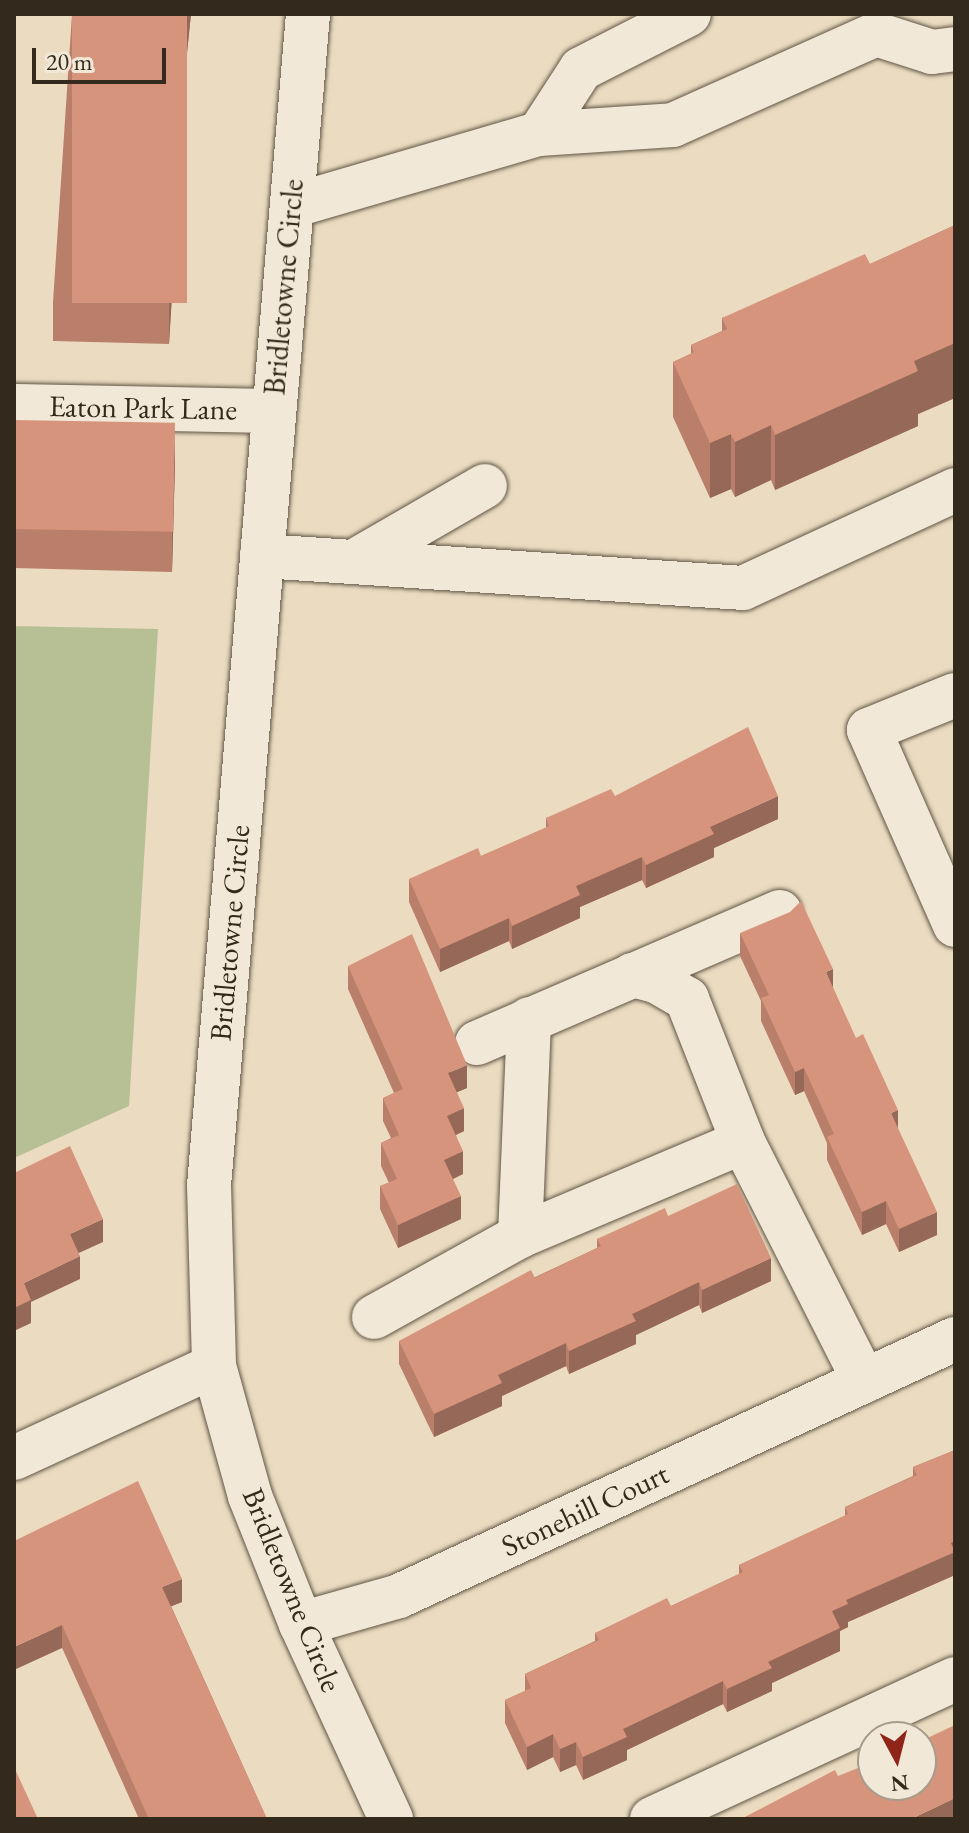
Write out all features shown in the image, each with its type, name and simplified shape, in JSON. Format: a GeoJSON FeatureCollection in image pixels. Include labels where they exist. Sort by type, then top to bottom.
{"type":"FeatureCollection","features":[{"type":"Feature","properties":{"kind":"street","name":"Bridletowne Circle"},"geometry":{"type":"LineString","coordinates":[[308,14],[209,1185],[214,1366],[250,1496],[301,1624],[391,1819]]}},
{"type":"Feature","properties":{"kind":"street"},"geometry":{"type":"LineString","coordinates":[[539,134],[581,69],[689,14]]}},
{"type":"Feature","properties":{"kind":"street"},"geometry":{"type":"LineString","coordinates":[[292,206],[539,134],[673,125],[874,24],[932,52],[955,49]]}},
{"type":"Feature","properties":{"kind":"street","name":"Eaton Park Lane"},"geometry":{"type":"LineString","coordinates":[[14,406],[273,411]]}},
{"type":"Feature","properties":{"kind":"street"},"geometry":{"type":"LineString","coordinates":[[355,561],[485,486]]}},
{"type":"Feature","properties":{"kind":"street"},"geometry":{"type":"LineString","coordinates":[[262,556],[743,588],[955,490]]}},
{"type":"Feature","properties":{"kind":"street"},"geometry":{"type":"LineString","coordinates":[[955,695],[869,730],[955,925]]}},
{"type":"Feature","properties":{"kind":"street"},"geometry":{"type":"LineString","coordinates":[[477,1043],[780,912]]}},
{"type":"Feature","properties":{"kind":"street"},"geometry":{"type":"LineString","coordinates":[[632,975],[656,981],[687,999],[743,1142],[864,1381]]}},
{"type":"Feature","properties":{"kind":"street"},"geometry":{"type":"LineString","coordinates":[[520,1236],[529,1019]]}},
{"type":"Feature","properties":{"kind":"street"},"geometry":{"type":"LineString","coordinates":[[374,1317],[520,1236],[743,1142]]}},
{"type":"Feature","properties":{"kind":"street","name":"Stonehill Court"},"geometry":{"type":"LineString","coordinates":[[301,1624],[399,1596],[955,1339]]}},
{"type":"Feature","properties":{"kind":"street"},"geometry":{"type":"LineString","coordinates":[[14,1458],[214,1366]]}},
{"type":"Feature","properties":{"kind":"street"},"geometry":{"type":"LineString","coordinates":[[652,1819],[955,1679]]}},
{"type":"Feature","properties":{"kind":"green space"},"geometry":{"type":"Polygon","coordinates":[[[14,626],[158,629],[129,1106],[14,1158],[14,626]]]}},
{"type":"Feature","properties":{"kind":"building"},"geometry":{"type":"Polygon","coordinates":[[[72,14],[187,14],[187,303],[72,303],[72,14]]]}},
{"type":"Feature","properties":{"kind":"building"},"geometry":{"type":"Polygon","coordinates":[[[955,225],[955,343],[914,361],[918,371],[775,435],[771,425],[735,442],[731,434],[710,443],[673,362],[694,352],[691,345],[727,329],[722,318],[865,254],[870,264],[955,225]]]}},
{"type":"Feature","properties":{"kind":"building"},"geometry":{"type":"Polygon","coordinates":[[[14,420],[175,423],[173,532],[14,529],[14,420]]]}},
{"type":"Feature","properties":{"kind":"building"},"geometry":{"type":"Polygon","coordinates":[[[748,727],[778,796],[710,827],[714,834],[646,865],[642,857],[576,886],[580,895],[512,926],[509,918],[440,949],[409,879],[478,848],[481,856],[549,826],[546,818],[611,789],[615,796],[748,727]]]}},
{"type":"Feature","properties":{"kind":"building"},"geometry":{"type":"Polygon","coordinates":[[[801,901],[833,969],[826,972],[856,1038],[863,1034],[898,1110],[891,1113],[937,1212],[899,1229],[886,1201],[862,1212],[827,1137],[834,1134],[804,1068],[795,1072],[761,998],[769,995],[740,933],[790,912],[801,901]]]}},
{"type":"Feature","properties":{"kind":"building"},"geometry":{"type":"Polygon","coordinates":[[[412,934],[467,1065],[448,1073],[464,1108],[447,1116],[463,1151],[444,1160],[461,1196],[398,1225],[380,1186],[397,1179],[381,1143],[399,1135],[383,1098],[403,1089],[348,966],[412,934]]]}},
{"type":"Feature","properties":{"kind":"building"},"geometry":{"type":"Polygon","coordinates":[[[70,1146],[103,1219],[70,1234],[80,1256],[24,1283],[31,1300],[14,1308],[14,1173],[70,1146]]]}},
{"type":"Feature","properties":{"kind":"building"},"geometry":{"type":"Polygon","coordinates":[[[737,1184],[771,1258],[702,1290],[699,1282],[632,1314],[636,1321],[569,1351],[566,1343],[498,1375],[502,1383],[434,1414],[399,1341],[531,1270],[535,1278],[601,1246],[597,1239],[665,1208],[668,1216],[737,1184]]]}},
{"type":"Feature","properties":{"kind":"building"},"geometry":{"type":"Polygon","coordinates":[[[955,1450],[955,1541],[951,1543],[955,1552],[846,1600],[848,1604],[832,1611],[840,1628],[768,1662],[772,1668],[727,1689],[723,1681],[623,1729],[627,1737],[583,1757],[576,1742],[560,1749],[553,1734],[527,1747],[505,1700],[531,1688],[525,1674],[599,1640],[595,1633],[667,1598],[671,1606],[743,1572],[739,1565],[848,1514],[845,1507],[917,1475],[913,1467],[955,1450]]]}},
{"type":"Feature","properties":{"kind":"building"},"geometry":{"type":"Polygon","coordinates":[[[138,1481],[182,1579],[162,1587],[267,1819],[149,1819],[62,1625],[14,1647],[14,1541],[138,1481]]]}},
{"type":"Feature","properties":{"kind":"building"},"geometry":{"type":"Polygon","coordinates":[[[955,1725],[955,1798],[911,1819],[741,1819],[835,1770],[838,1776],[857,1768],[857,1801],[937,1801],[937,1733],[955,1725]]]}},
{"type":"Feature","properties":{"kind":"building"},"geometry":{"type":"Polygon","coordinates":[[[14,1767],[38,1819],[14,1819],[14,1767]]]}}]}
